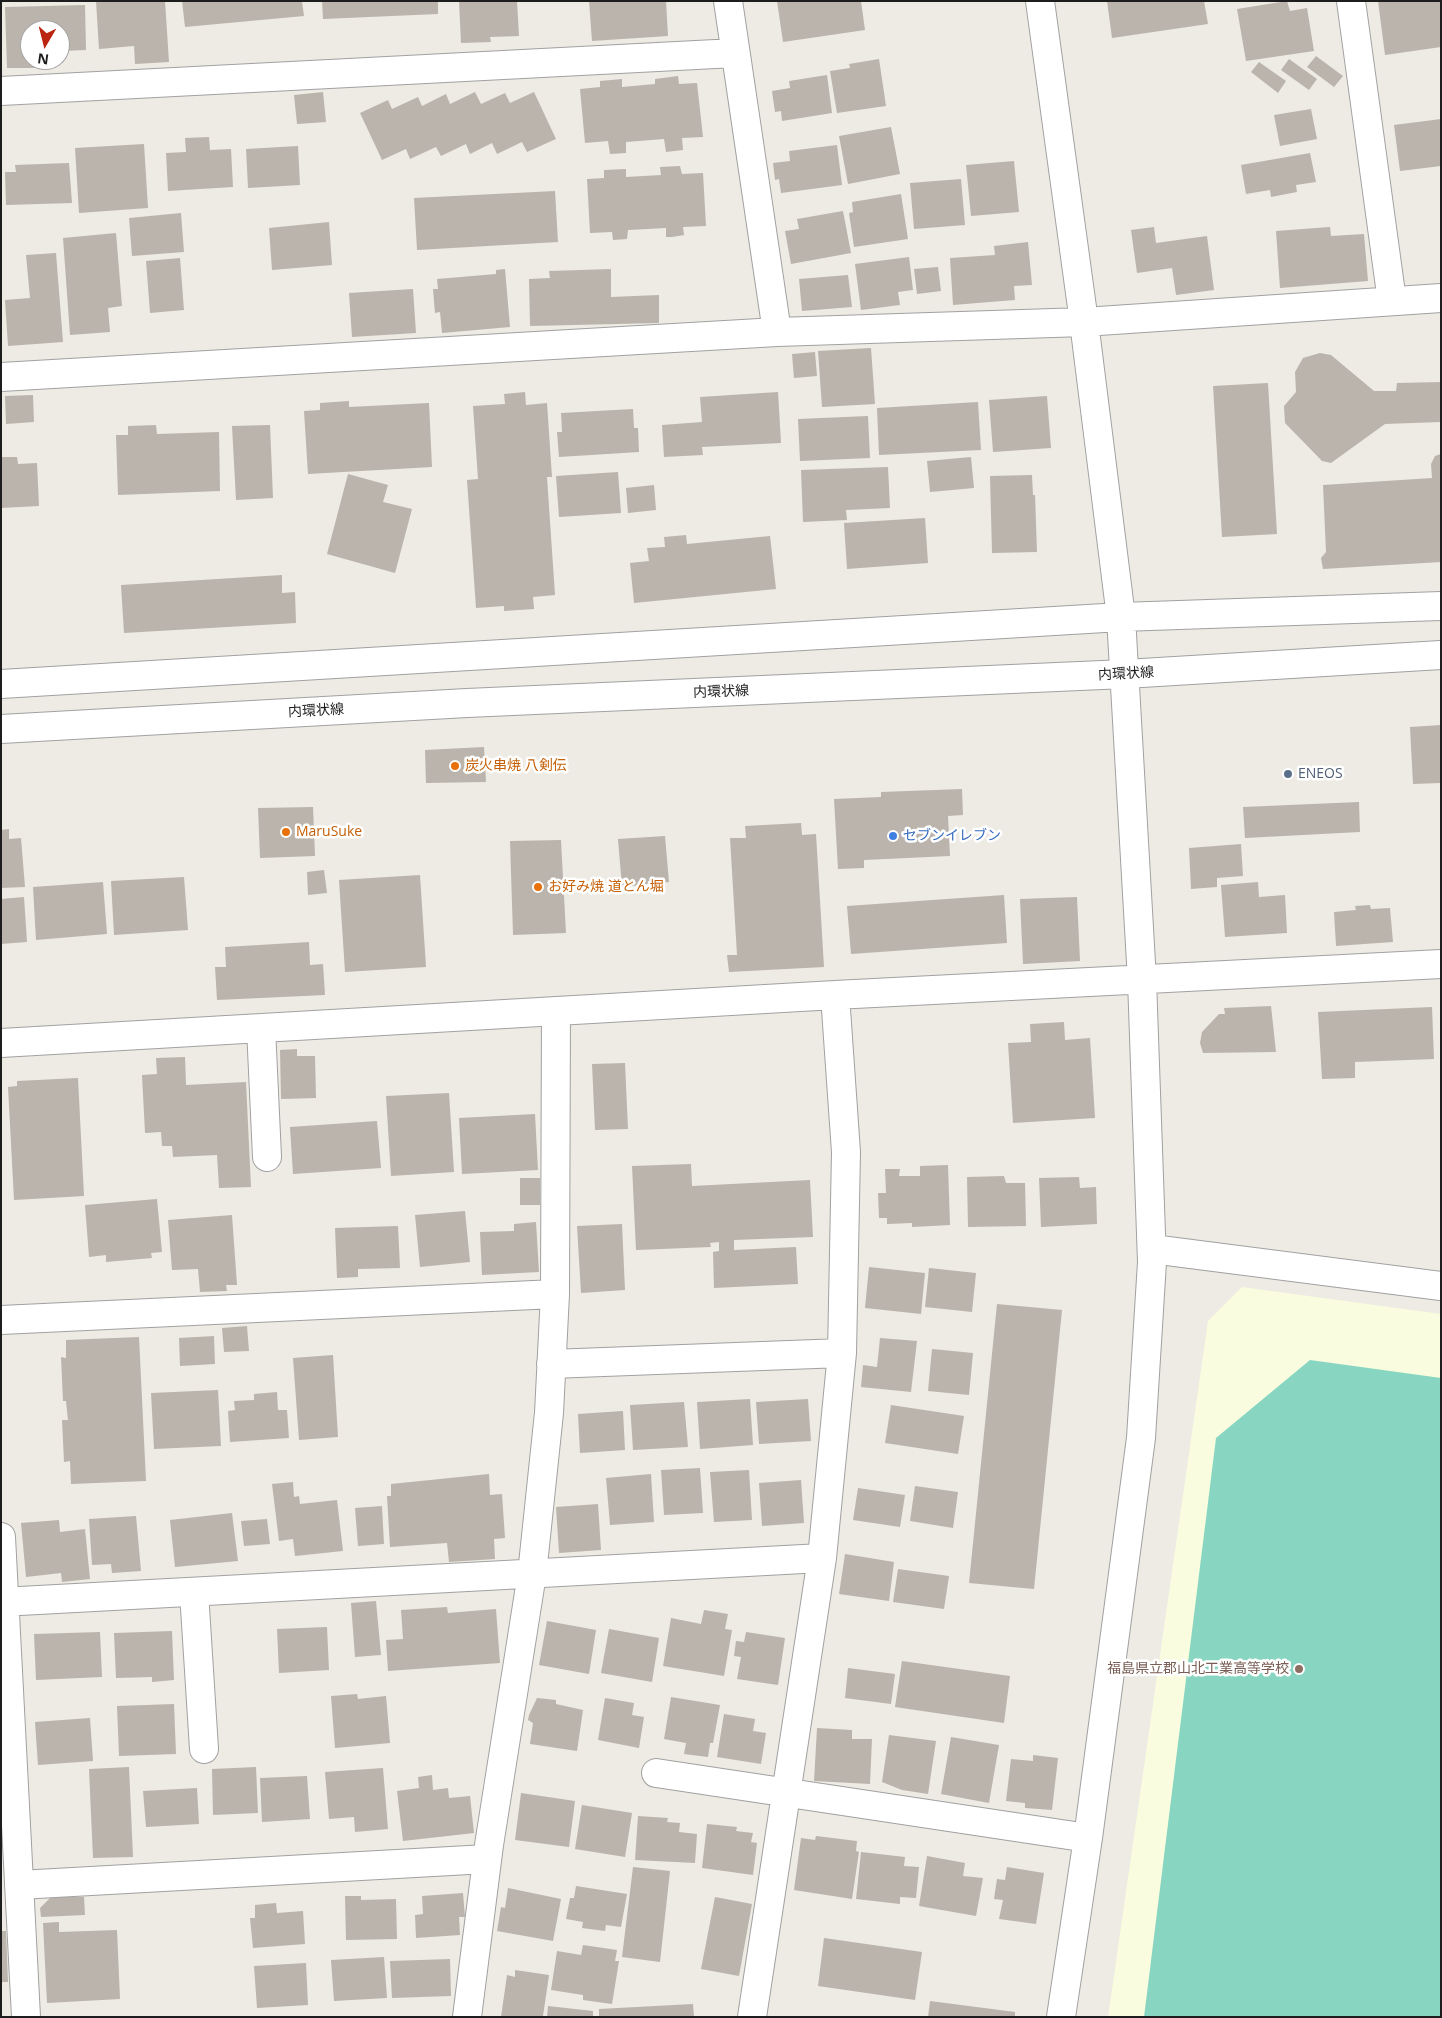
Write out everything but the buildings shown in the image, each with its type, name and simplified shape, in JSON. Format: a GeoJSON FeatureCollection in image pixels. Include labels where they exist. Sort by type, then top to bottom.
{"type":"FeatureCollection","features":[{"type":"Feature","properties":{"kind":"street"},"geometry":{"type":"LineString","coordinates":[[728,1],[777,332]]}},
{"type":"Feature","properties":{"kind":"street"},"geometry":{"type":"LineString","coordinates":[[1040,1],[1084,322],[1121,617],[1142,980],[1152,1249],[1141,1438],[1088,1838],[1061,2017]]}},
{"type":"Feature","properties":{"kind":"street"},"geometry":{"type":"LineString","coordinates":[[1352,1],[1392,301]]}},
{"type":"Feature","properties":{"kind":"street"},"geometry":{"type":"LineString","coordinates":[[1,91],[735,53]]}},
{"type":"Feature","properties":{"kind":"street"},"geometry":{"type":"LineString","coordinates":[[1,377],[777,332],[1084,322],[1441,298]]}},
{"type":"Feature","properties":{"kind":"street"},"geometry":{"type":"LineString","coordinates":[[1,684],[1121,617],[1441,606]]}},
{"type":"Feature","properties":{"kind":"street","name":"内環状線"},"geometry":{"type":"LineString","coordinates":[[1,729],[467,702],[1125,674],[1441,655]]}},
{"type":"Feature","properties":{"kind":"street"},"geometry":{"type":"LineString","coordinates":[[1,1043],[835,995],[1441,964]]}},
{"type":"Feature","properties":{"kind":"street"},"geometry":{"type":"LineString","coordinates":[[752,2017],[822,1558],[842,1353],[846,1152],[835,995]]}},
{"type":"Feature","properties":{"kind":"street"},"geometry":{"type":"LineString","coordinates":[[467,2017],[487,1859],[532,1574],[549,1413],[555,1294],[556,1011]]}},
{"type":"Feature","properties":{"kind":"street"},"geometry":{"type":"LineString","coordinates":[[261,1028],[267,1157]]}},
{"type":"Feature","properties":{"kind":"street"},"geometry":{"type":"LineString","coordinates":[[1152,1249],[1441,1286]]}},
{"type":"Feature","properties":{"kind":"street"},"geometry":{"type":"LineString","coordinates":[[1,1320],[555,1294]]}},
{"type":"Feature","properties":{"kind":"street"},"geometry":{"type":"LineString","coordinates":[[551,1364],[842,1353]]}},
{"type":"Feature","properties":{"kind":"street"},"geometry":{"type":"LineString","coordinates":[[1,1537],[26,2017]]}},
{"type":"Feature","properties":{"kind":"street"},"geometry":{"type":"LineString","coordinates":[[3,1601],[822,1558]]}},
{"type":"Feature","properties":{"kind":"street"},"geometry":{"type":"LineString","coordinates":[[194,1592],[204,1749]]}},
{"type":"Feature","properties":{"kind":"street"},"geometry":{"type":"LineString","coordinates":[[656,1773],[787,1791],[1088,1838]]}},
{"type":"Feature","properties":{"kind":"street"},"geometry":{"type":"LineString","coordinates":[[19,1885],[487,1859]]}},
{"type":"Feature","properties":{"kind":"shaded area","name":"福島県立郡山北工業高等学校"},"geometry":{"type":"Polygon","coordinates":[[[1242,1287],[1441,1314],[1441,2017],[1108,2017],[1208,1321],[1242,1287]]]}},
{"type":"Feature","properties":{"kind":"green space","name":"福島県立郡山北工業高等学校"},"geometry":{"type":"Polygon","coordinates":[[[1310,1360],[1441,1378],[1441,2017],[1144,2017],[1216,1438],[1310,1360]]]}},
{"type":"Feature","properties":{"kind":"place","name":"炭火串焼 八剣伝"},"geometry":{"type":"Point","coordinates":[455,766]}},
{"type":"Feature","properties":{"kind":"place","name":"ENEOS"},"geometry":{"type":"Point","coordinates":[1288,774]}},
{"type":"Feature","properties":{"kind":"place","name":"MaruSuke"},"geometry":{"type":"Point","coordinates":[286,832]}},
{"type":"Feature","properties":{"kind":"place","name":"セブンイレブン"},"geometry":{"type":"Point","coordinates":[893,836]}},
{"type":"Feature","properties":{"kind":"place","name":"お好み焼 道とん堀"},"geometry":{"type":"Point","coordinates":[538,887]}},
{"type":"Feature","properties":{"kind":"place","name":"福島県立郡山北工業高等学校"},"geometry":{"type":"Point","coordinates":[1299,1669]}}]}
